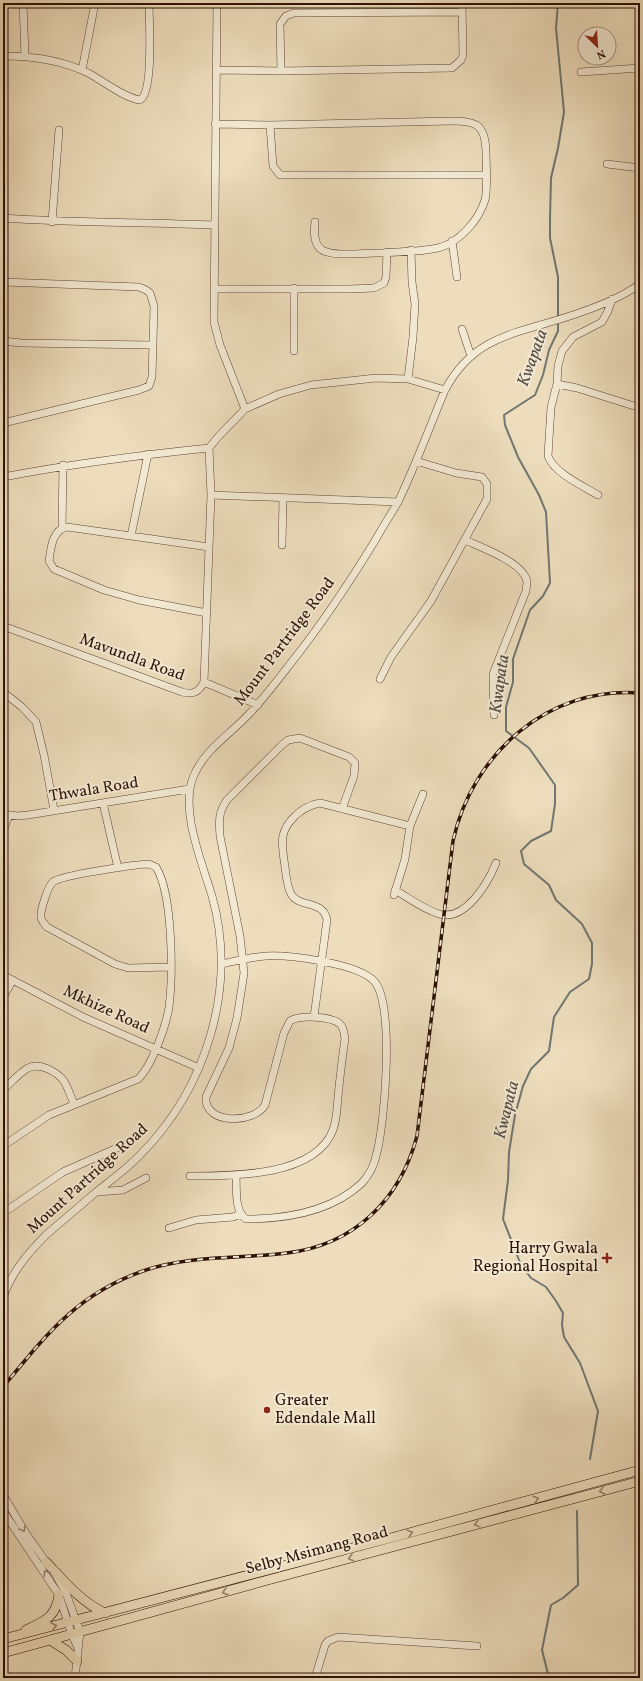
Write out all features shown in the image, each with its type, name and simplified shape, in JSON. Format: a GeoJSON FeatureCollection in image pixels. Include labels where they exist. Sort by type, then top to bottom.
{"type":"FeatureCollection","features":[{"type":"Feature","properties":{"kind":"main road","name":"Selby Msimang Road"},"geometry":{"type":"LineString","coordinates":[[6,1639],[390,1538],[640,1470]]}},
{"type":"Feature","properties":{"kind":"main road","name":"Selby Msimang Road"},"geometry":{"type":"LineString","coordinates":[[3,1654],[264,1581],[640,1481]]}},
{"type":"Feature","properties":{"kind":"main road"},"geometry":{"type":"LineString","coordinates":[[46,1562],[86,1602],[105,1613]]}},
{"type":"Feature","properties":{"kind":"main road"},"geometry":{"type":"LineString","coordinates":[[6,1639],[49,1617],[56,1610],[59,1595]]}},
{"type":"Feature","properties":{"kind":"main road"},"geometry":{"type":"LineString","coordinates":[[50,1640],[66,1650],[77,1661]]}},
{"type":"Feature","properties":{"kind":"street"},"geometry":{"type":"LineString","coordinates":[[23,3],[25,56]]}},
{"type":"Feature","properties":{"kind":"street"},"geometry":{"type":"LineString","coordinates":[[82,70],[95,3]]}},
{"type":"Feature","properties":{"kind":"street"},"geometry":{"type":"LineString","coordinates":[[3,56],[25,56],[50,60],[82,70],[136,100],[143,99],[148,87],[149,73],[149,3]]}},
{"type":"Feature","properties":{"kind":"street"},"geometry":{"type":"LineString","coordinates":[[217,3],[214,322],[220,345],[245,409]]}},
{"type":"Feature","properties":{"kind":"street"},"geometry":{"type":"LineString","coordinates":[[217,70],[281,71],[452,68],[461,60],[463,55],[462,3]]}},
{"type":"Feature","properties":{"kind":"street"},"geometry":{"type":"LineString","coordinates":[[281,71],[280,24],[286,16],[294,13],[462,12]]}},
{"type":"Feature","properties":{"kind":"street"},"geometry":{"type":"LineString","coordinates":[[581,72],[640,68]]}},
{"type":"Feature","properties":{"kind":"street"},"geometry":{"type":"LineString","coordinates":[[215,124],[270,125],[469,121],[477,124],[481,128],[484,136],[485,198],[475,220],[452,242],[439,248],[387,252],[326,252],[321,249],[314,238],[314,222]]}},
{"type":"Feature","properties":{"kind":"street"},"geometry":{"type":"LineString","coordinates":[[270,125],[272,166],[280,175],[485,175]]}},
{"type":"Feature","properties":{"kind":"street"},"geometry":{"type":"LineString","coordinates":[[52,222],[59,130]]}},
{"type":"Feature","properties":{"kind":"street"},"geometry":{"type":"LineString","coordinates":[[607,164],[640,168]]}},
{"type":"Feature","properties":{"kind":"street"},"geometry":{"type":"LineString","coordinates":[[3,218],[52,222],[135,222],[215,225]]}},
{"type":"Feature","properties":{"kind":"street"},"geometry":{"type":"LineString","coordinates":[[452,242],[458,278]]}},
{"type":"Feature","properties":{"kind":"street"},"geometry":{"type":"LineString","coordinates":[[408,379],[415,304],[412,282],[411,250]]}},
{"type":"Feature","properties":{"kind":"street"},"geometry":{"type":"LineString","coordinates":[[214,289],[374,288],[384,283],[386,277],[387,252]]}},
{"type":"Feature","properties":{"kind":"street"},"geometry":{"type":"LineString","coordinates":[[3,282],[139,287],[146,290],[150,294],[154,306],[151,383],[146,388],[3,423]]}},
{"type":"Feature","properties":{"kind":"street","name":"Mount Partridge Road"},"geometry":{"type":"LineString","coordinates":[[3,1298],[5,1285],[46,1235],[141,1155],[162,1131],[177,1110],[199,1068],[211,1038],[218,1006],[221,964],[218,930],[213,900],[198,852],[188,801],[189,789],[198,767],[205,756],[258,705],[301,650],[358,570],[398,502],[445,390],[452,377],[471,356],[501,337],[571,316],[612,299],[640,284]]}},
{"type":"Feature","properties":{"kind":"street"},"geometry":{"type":"LineString","coordinates":[[294,288],[294,351]]}},
{"type":"Feature","properties":{"kind":"street"},"geometry":{"type":"LineString","coordinates":[[598,495],[556,469],[550,461],[548,456],[551,407],[557,384],[558,366],[562,351],[573,337],[602,322],[608,312],[612,299]]}},
{"type":"Feature","properties":{"kind":"street"},"geometry":{"type":"LineString","coordinates":[[462,329],[464,339],[471,356]]}},
{"type":"Feature","properties":{"kind":"street"},"geometry":{"type":"LineString","coordinates":[[3,341],[21,343],[152,346]]}},
{"type":"Feature","properties":{"kind":"street"},"geometry":{"type":"LineString","coordinates":[[3,477],[63,466],[148,454],[209,448],[226,427],[245,409],[279,394],[311,384],[376,378],[408,379],[445,390]]}},
{"type":"Feature","properties":{"kind":"street"},"geometry":{"type":"LineString","coordinates":[[557,384],[577,388],[634,406]]}},
{"type":"Feature","properties":{"kind":"street","name":"Mavundla Road"},"geometry":{"type":"LineString","coordinates":[[3,626],[182,692],[188,694],[197,692],[204,682],[211,495],[209,448]]}},
{"type":"Feature","properties":{"kind":"street"},"geometry":{"type":"LineString","coordinates":[[131,536],[148,454]]}},
{"type":"Feature","properties":{"kind":"street"},"geometry":{"type":"LineString","coordinates":[[380,679],[391,657],[431,601],[487,499],[487,484],[482,478],[456,473],[416,461]]}},
{"type":"Feature","properties":{"kind":"street"},"geometry":{"type":"LineString","coordinates":[[62,528],[63,466]]}},
{"type":"Feature","properties":{"kind":"street"},"geometry":{"type":"LineString","coordinates":[[211,495],[398,502]]}},
{"type":"Feature","properties":{"kind":"street"},"geometry":{"type":"LineString","coordinates":[[282,545],[283,498]]}},
{"type":"Feature","properties":{"kind":"street"},"geometry":{"type":"LineString","coordinates":[[207,612],[139,600],[104,590],[54,569],[49,561],[55,534],[62,528],[67,527],[209,548]]}},
{"type":"Feature","properties":{"kind":"street"},"geometry":{"type":"LineString","coordinates":[[465,540],[511,562],[520,569],[527,582],[526,591],[493,674],[494,715]]}},
{"type":"Feature","properties":{"kind":"street"},"geometry":{"type":"LineString","coordinates":[[204,682],[258,705]]}},
{"type":"Feature","properties":{"kind":"street"},"geometry":{"type":"LineString","coordinates":[[4,694],[27,711],[36,722],[44,755],[54,810]]}},
{"type":"Feature","properties":{"kind":"street"},"geometry":{"type":"LineString","coordinates":[[190,1176],[236,1176],[284,1167],[305,1159],[323,1145],[333,1131],[336,1116],[344,1032],[340,1025],[336,1022],[314,1017],[293,1019],[287,1024],[265,1105],[263,1110],[251,1117],[229,1118],[213,1113],[207,1106],[206,1097],[228,1048],[237,1018],[244,973],[243,959],[220,836],[218,820],[221,808],[227,800],[282,745],[288,740],[300,738],[348,757],[355,763],[354,776],[342,810]]}},
{"type":"Feature","properties":{"kind":"street","name":"Thwala Road"},"geometry":{"type":"LineString","coordinates":[[6,815],[28,815],[189,789]]}},
{"type":"Feature","properties":{"kind":"street"},"geometry":{"type":"LineString","coordinates":[[423,794],[410,826],[404,859],[395,893],[439,914],[453,914],[467,906],[476,896],[491,874],[496,863]]}},
{"type":"Feature","properties":{"kind":"street"},"geometry":{"type":"LineString","coordinates":[[103,803],[118,868]]}},
{"type":"Feature","properties":{"kind":"street"},"geometry":{"type":"LineString","coordinates":[[314,1017],[327,924],[326,916],[320,908],[298,900],[292,895],[286,878],[282,838],[286,826],[306,807],[320,803],[342,810],[410,826]]}},
{"type":"Feature","properties":{"kind":"street"},"geometry":{"type":"LineString","coordinates":[[3,831],[6,815]]}},
{"type":"Feature","properties":{"kind":"street"},"geometry":{"type":"LineString","coordinates":[[3,1146],[40,1120],[74,1104],[138,1079],[147,1070],[169,1007],[171,967],[169,919],[163,883],[156,867],[148,864],[118,868],[69,876],[53,882],[49,887],[41,911],[42,921],[47,927],[115,964],[128,968],[171,967]]}},
{"type":"Feature","properties":{"kind":"street"},"geometry":{"type":"LineString","coordinates":[[221,964],[243,959],[277,956],[321,962],[355,969],[373,979],[383,997],[386,1038],[386,1062],[380,1142],[372,1170],[363,1182],[351,1192],[321,1207],[297,1216],[246,1219],[241,1214],[237,1199],[236,1176]]}},
{"type":"Feature","properties":{"kind":"street","name":"Mkhize Road"},"geometry":{"type":"LineString","coordinates":[[3,975],[83,1017],[199,1068]]}},
{"type":"Feature","properties":{"kind":"street"},"geometry":{"type":"LineString","coordinates":[[3,997],[13,980]]}},
{"type":"Feature","properties":{"kind":"street"},"geometry":{"type":"LineString","coordinates":[[3,1090],[23,1071],[29,1067],[37,1066],[52,1071],[60,1077],[74,1104]]}},
{"type":"Feature","properties":{"kind":"street"},"geometry":{"type":"LineString","coordinates":[[3,1213],[63,1172],[126,1144]]}},
{"type":"Feature","properties":{"kind":"street"},"geometry":{"type":"LineString","coordinates":[[97,1192],[123,1190],[146,1178]]}},
{"type":"Feature","properties":{"kind":"street"},"geometry":{"type":"LineString","coordinates":[[169,1228],[196,1220],[233,1217],[241,1214]]}},
{"type":"Feature","properties":{"kind":"street"},"geometry":{"type":"LineString","coordinates":[[3,1495],[27,1535],[66,1593],[76,1633],[78,1648],[75,1678]]}},
{"type":"Feature","properties":{"kind":"street"},"geometry":{"type":"LineString","coordinates":[[3,1511],[59,1595],[73,1622]]}},
{"type":"Feature","properties":{"kind":"street"},"geometry":{"type":"LineString","coordinates":[[315,1678],[325,1645],[328,1641],[338,1637],[477,1646]]}},
{"type":"Feature","properties":{"kind":"waterway","name":"Kwapata"},"geometry":{"type":"LineString","coordinates":[[558,3],[556,28],[564,112],[551,178],[550,238],[558,277],[558,317]]}},
{"type":"Feature","properties":{"kind":"waterway","name":"Kwapata"},"geometry":{"type":"LineString","coordinates":[[558,322],[558,331],[549,350],[543,375],[535,395],[504,415],[505,425],[518,457],[539,495],[546,512],[550,583],[543,596],[530,610],[513,659],[513,682],[506,707],[506,731],[529,748],[555,785],[555,804],[551,831],[531,841],[521,851],[524,864],[549,885],[556,900],[582,924],[592,943],[592,964],[589,979],[570,992],[554,1017],[549,1051],[531,1069],[523,1086],[515,1115],[509,1152],[508,1180],[503,1219],[521,1265],[531,1278],[546,1287],[563,1313],[562,1325],[564,1337],[580,1363],[598,1411],[590,1459]]}},
{"type":"Feature","properties":{"kind":"waterway","name":"Kwapata"},"geometry":{"type":"LineString","coordinates":[[549,1678],[542,1650],[551,1605],[563,1598],[578,1585],[577,1511]]}},
{"type":"Feature","properties":{"kind":"railway"},"geometry":{"type":"LineString","coordinates":[[3,1387],[34,1350],[64,1318],[81,1304],[120,1280],[143,1271],[178,1262],[214,1258],[269,1255],[311,1248],[333,1240],[353,1229],[371,1216],[386,1199],[399,1180],[409,1159],[417,1136],[453,841],[463,809],[477,780],[496,754],[519,732],[545,714],[575,701],[606,694],[640,693]]}},
{"type":"Feature","properties":{"kind":"place","name":"Harry Gwala Regional Hospital"},"geometry":{"type":"Point","coordinates":[607,1258]}},
{"type":"Feature","properties":{"kind":"place","name":"Greater Edendale Mall"},"geometry":{"type":"Point","coordinates":[267,1410]}}]}
